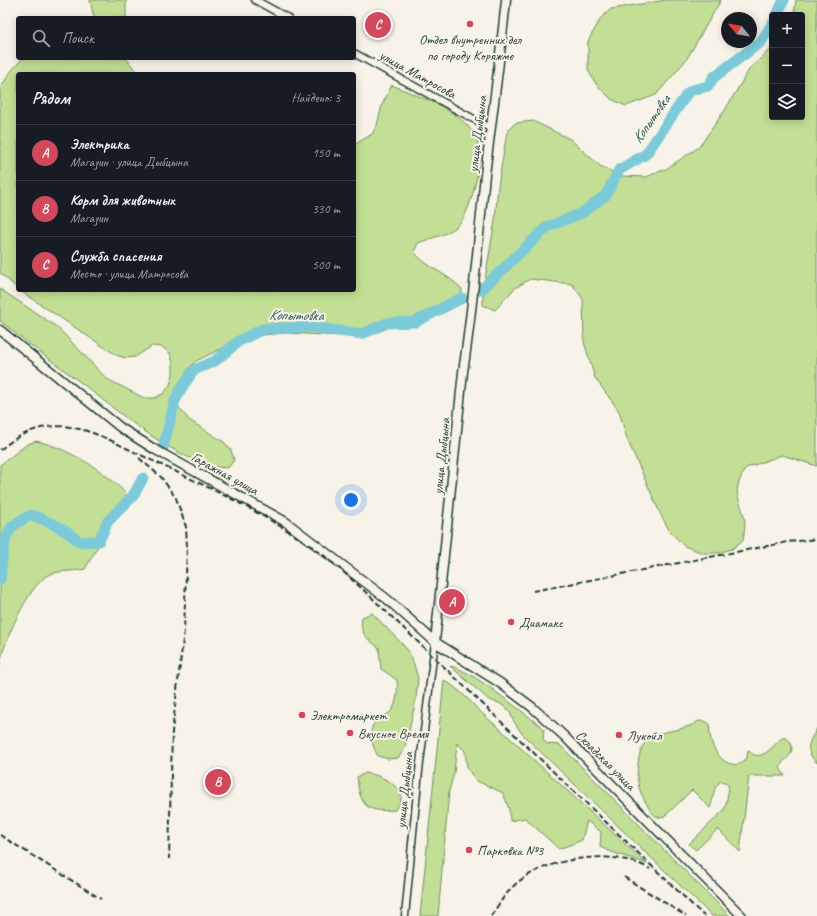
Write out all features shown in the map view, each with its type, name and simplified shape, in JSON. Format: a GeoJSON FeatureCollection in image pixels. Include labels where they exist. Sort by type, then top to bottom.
{"type":"FeatureCollection","features":[{"type":"Feature","properties":{"kind":"street"},"geometry":{"type":"LineString","coordinates":[[254,0],[284,16]]}},
{"type":"Feature","properties":{"kind":"street","name":"улица Дыбцына"},"geometry":{"type":"LineString","coordinates":[[405,916],[419,771],[435,642],[462,372],[469,332],[490,128],[506,0]]}},
{"type":"Feature","properties":{"kind":"street","name":"улица Матросова"},"geometry":{"type":"LineString","coordinates":[[356,54],[490,128]]}},
{"type":"Feature","properties":{"kind":"street","name":"Гаражная улица"},"geometry":{"type":"LineString","coordinates":[[0,330],[136,438],[280,518],[307,536],[387,599],[435,642]]}},
{"type":"Feature","properties":{"kind":"street","name":"Складская улица"},"geometry":{"type":"LineString","coordinates":[[435,642],[500,683],[532,707],[564,736],[742,916]]}},
{"type":"Feature","properties":{"kind":"green space"},"geometry":{"type":"Polygon","coordinates":[[[90,0],[126,0],[126,16],[94,16],[90,0]]]}},
{"type":"Feature","properties":{"kind":"green space"},"geometry":{"type":"Polygon","coordinates":[[[666,0],[721,0],[686,60],[656,95],[626,106],[611,99],[596,84],[588,70],[588,41],[601,18],[611,9],[666,0]]]}},
{"type":"Feature","properties":{"kind":"green space"},"geometry":{"type":"Polygon","coordinates":[[[796,0],[817,0],[817,466],[782,455],[746,468],[738,484],[737,490],[745,521],[743,540],[732,549],[718,553],[703,553],[684,546],[669,530],[660,513],[627,439],[619,411],[595,378],[584,342],[583,299],[572,284],[530,279],[515,288],[495,310],[483,305],[483,291],[495,220],[498,186],[507,132],[515,123],[533,121],[570,139],[600,166],[622,176],[646,177],[666,169],[699,147],[725,110],[750,68],[769,51],[769,120],[805,120],[805,12],[794,12],[796,0]]]}},
{"type":"Feature","properties":{"kind":"green space"},"geometry":{"type":"Polygon","coordinates":[[[21,60],[128,60],[135,70],[138,72],[16,72],[16,287],[0,273],[0,88],[12,70],[21,60]]]}},
{"type":"Feature","properties":{"kind":"green space"},"geometry":{"type":"Polygon","coordinates":[[[392,85],[442,106],[467,125],[474,133],[477,140],[479,162],[477,175],[471,201],[461,222],[447,233],[418,243],[414,252],[419,258],[462,289],[461,299],[453,306],[384,329],[342,336],[287,333],[239,337],[223,348],[196,361],[189,368],[178,385],[175,394],[177,405],[189,420],[224,442],[231,450],[234,460],[228,468],[210,465],[191,458],[150,435],[0,321],[0,289],[57,327],[107,379],[144,398],[155,398],[164,393],[170,385],[173,374],[173,363],[170,353],[162,347],[152,346],[135,357],[125,358],[116,355],[22,292],[356,292],[356,144],[372,134],[377,125],[382,105],[392,85]]]}},
{"type":"Feature","properties":{"kind":"green space"},"geometry":{"type":"Polygon","coordinates":[[[35,441],[60,449],[88,463],[114,482],[124,491],[131,501],[111,523],[85,569],[57,572],[48,575],[33,590],[11,629],[0,664],[0,465],[26,445],[35,441]]]}},
{"type":"Feature","properties":{"kind":"green space"},"geometry":{"type":"Polygon","coordinates":[[[372,613],[407,649],[412,658],[418,678],[416,699],[407,740],[404,750],[398,758],[388,759],[378,756],[371,739],[371,729],[373,725],[394,707],[397,688],[397,680],[381,669],[379,648],[363,632],[361,623],[362,617],[372,613]]]}},
{"type":"Feature","properties":{"kind":"green space"},"geometry":{"type":"Polygon","coordinates":[[[450,666],[471,675],[540,725],[544,729],[543,739],[547,744],[560,745],[730,916],[712,916],[522,734],[513,720],[509,710],[499,703],[489,700],[450,666]]]}},
{"type":"Feature","properties":{"kind":"green space"},"geometry":{"type":"Polygon","coordinates":[[[444,680],[466,697],[647,864],[600,847],[601,832],[587,821],[582,840],[559,849],[525,818],[510,821],[509,809],[503,793],[477,781],[467,767],[465,751],[457,743],[454,773],[449,791],[438,916],[420,916],[444,680]]]}},
{"type":"Feature","properties":{"kind":"green space"},"geometry":{"type":"Polygon","coordinates":[[[699,721],[705,721],[710,724],[711,740],[716,752],[730,764],[742,763],[747,757],[748,750],[753,754],[762,755],[771,749],[782,738],[786,738],[791,742],[792,752],[780,768],[785,776],[749,776],[740,852],[718,829],[696,850],[689,844],[724,810],[729,788],[727,783],[721,781],[716,786],[710,808],[692,790],[664,817],[657,817],[650,810],[639,788],[637,779],[638,765],[640,751],[645,742],[660,733],[689,726],[699,721]]]}},
{"type":"Feature","properties":{"kind":"green space"},"geometry":{"type":"Polygon","coordinates":[[[817,728],[817,763],[810,754],[809,746],[817,728]]]}},
{"type":"Feature","properties":{"kind":"green space"},"geometry":{"type":"Polygon","coordinates":[[[577,736],[600,756],[600,759],[597,759],[576,739],[577,736]]]}},
{"type":"Feature","properties":{"kind":"green space"},"geometry":{"type":"Polygon","coordinates":[[[366,773],[385,779],[401,792],[401,801],[395,810],[376,810],[370,808],[362,800],[357,777],[366,773]]]}},
{"type":"Feature","properties":{"kind":"waterway","name":"Копытовка"},"geometry":{"type":"LineString","coordinates":[[778,12],[784,0]]}},
{"type":"Feature","properties":{"kind":"waterway","name":"Копытовка"},"geometry":{"type":"LineString","coordinates":[[481,290],[547,227],[582,213],[606,195],[619,170],[646,154],[687,94],[692,90],[708,86],[714,77],[761,42],[769,29]]}},
{"type":"Feature","properties":{"kind":"waterway","name":"Копытовка"},"geometry":{"type":"LineString","coordinates":[[163,448],[175,401],[182,387],[194,370],[215,361],[239,341],[263,329],[309,327],[362,334],[387,323],[415,322],[462,298]]}},
{"type":"Feature","properties":{"kind":"waterway","name":"Копытовка"},"geometry":{"type":"LineString","coordinates":[[0,579],[5,543],[7,536],[14,525],[31,515],[57,526],[80,542],[99,541],[108,521],[133,496],[143,478]]}},
{"type":"Feature","properties":{"kind":"railway"},"geometry":{"type":"LineString","coordinates":[[0,450],[14,440],[40,428],[53,426],[80,429],[110,440],[208,487],[256,512],[302,540],[329,559],[370,596],[704,916]]}},
{"type":"Feature","properties":{"kind":"railway"},"geometry":{"type":"LineString","coordinates":[[139,458],[161,477],[176,498],[186,527],[187,546],[184,631],[172,732],[169,859]]}},
{"type":"Feature","properties":{"kind":"railway"},"geometry":{"type":"LineString","coordinates":[[533,591],[788,542],[817,539]]}},
{"type":"Feature","properties":{"kind":"railway"},"geometry":{"type":"LineString","coordinates":[[0,835],[101,899]]}},
{"type":"Feature","properties":{"kind":"railway"},"geometry":{"type":"LineString","coordinates":[[491,916],[500,902],[518,882],[531,873],[547,866],[565,861],[601,857],[636,863],[650,869]]}},
{"type":"Feature","properties":{"kind":"railway"},"geometry":{"type":"LineString","coordinates":[[624,877],[686,916]]}},
{"type":"Feature","properties":{"kind":"place","name":"Отдел внутренних дел по городу Коряжме"},"geometry":{"type":"Point","coordinates":[470,24]}},
{"type":"Feature","properties":{"kind":"place","name":"Служба спасения"},"geometry":{"type":"Point","coordinates":[378,25]}},
{"type":"Feature","properties":{"kind":"place","name":"Электрика"},"geometry":{"type":"Point","coordinates":[452,602]}},
{"type":"Feature","properties":{"kind":"place","name":"Диамакс"},"geometry":{"type":"Point","coordinates":[511,622]}},
{"type":"Feature","properties":{"kind":"place","name":"Электромаркет"},"geometry":{"type":"Point","coordinates":[302,715]}},
{"type":"Feature","properties":{"kind":"place","name":"Вкусное Время"},"geometry":{"type":"Point","coordinates":[350,733]}},
{"type":"Feature","properties":{"kind":"place","name":"Лукойл"},"geometry":{"type":"Point","coordinates":[619,735]}},
{"type":"Feature","properties":{"kind":"place","name":"Корм для животных"},"geometry":{"type":"Point","coordinates":[218,782]}},
{"type":"Feature","properties":{"kind":"place","name":"Парковка №3"},"geometry":{"type":"Point","coordinates":[469,850]}}]}
